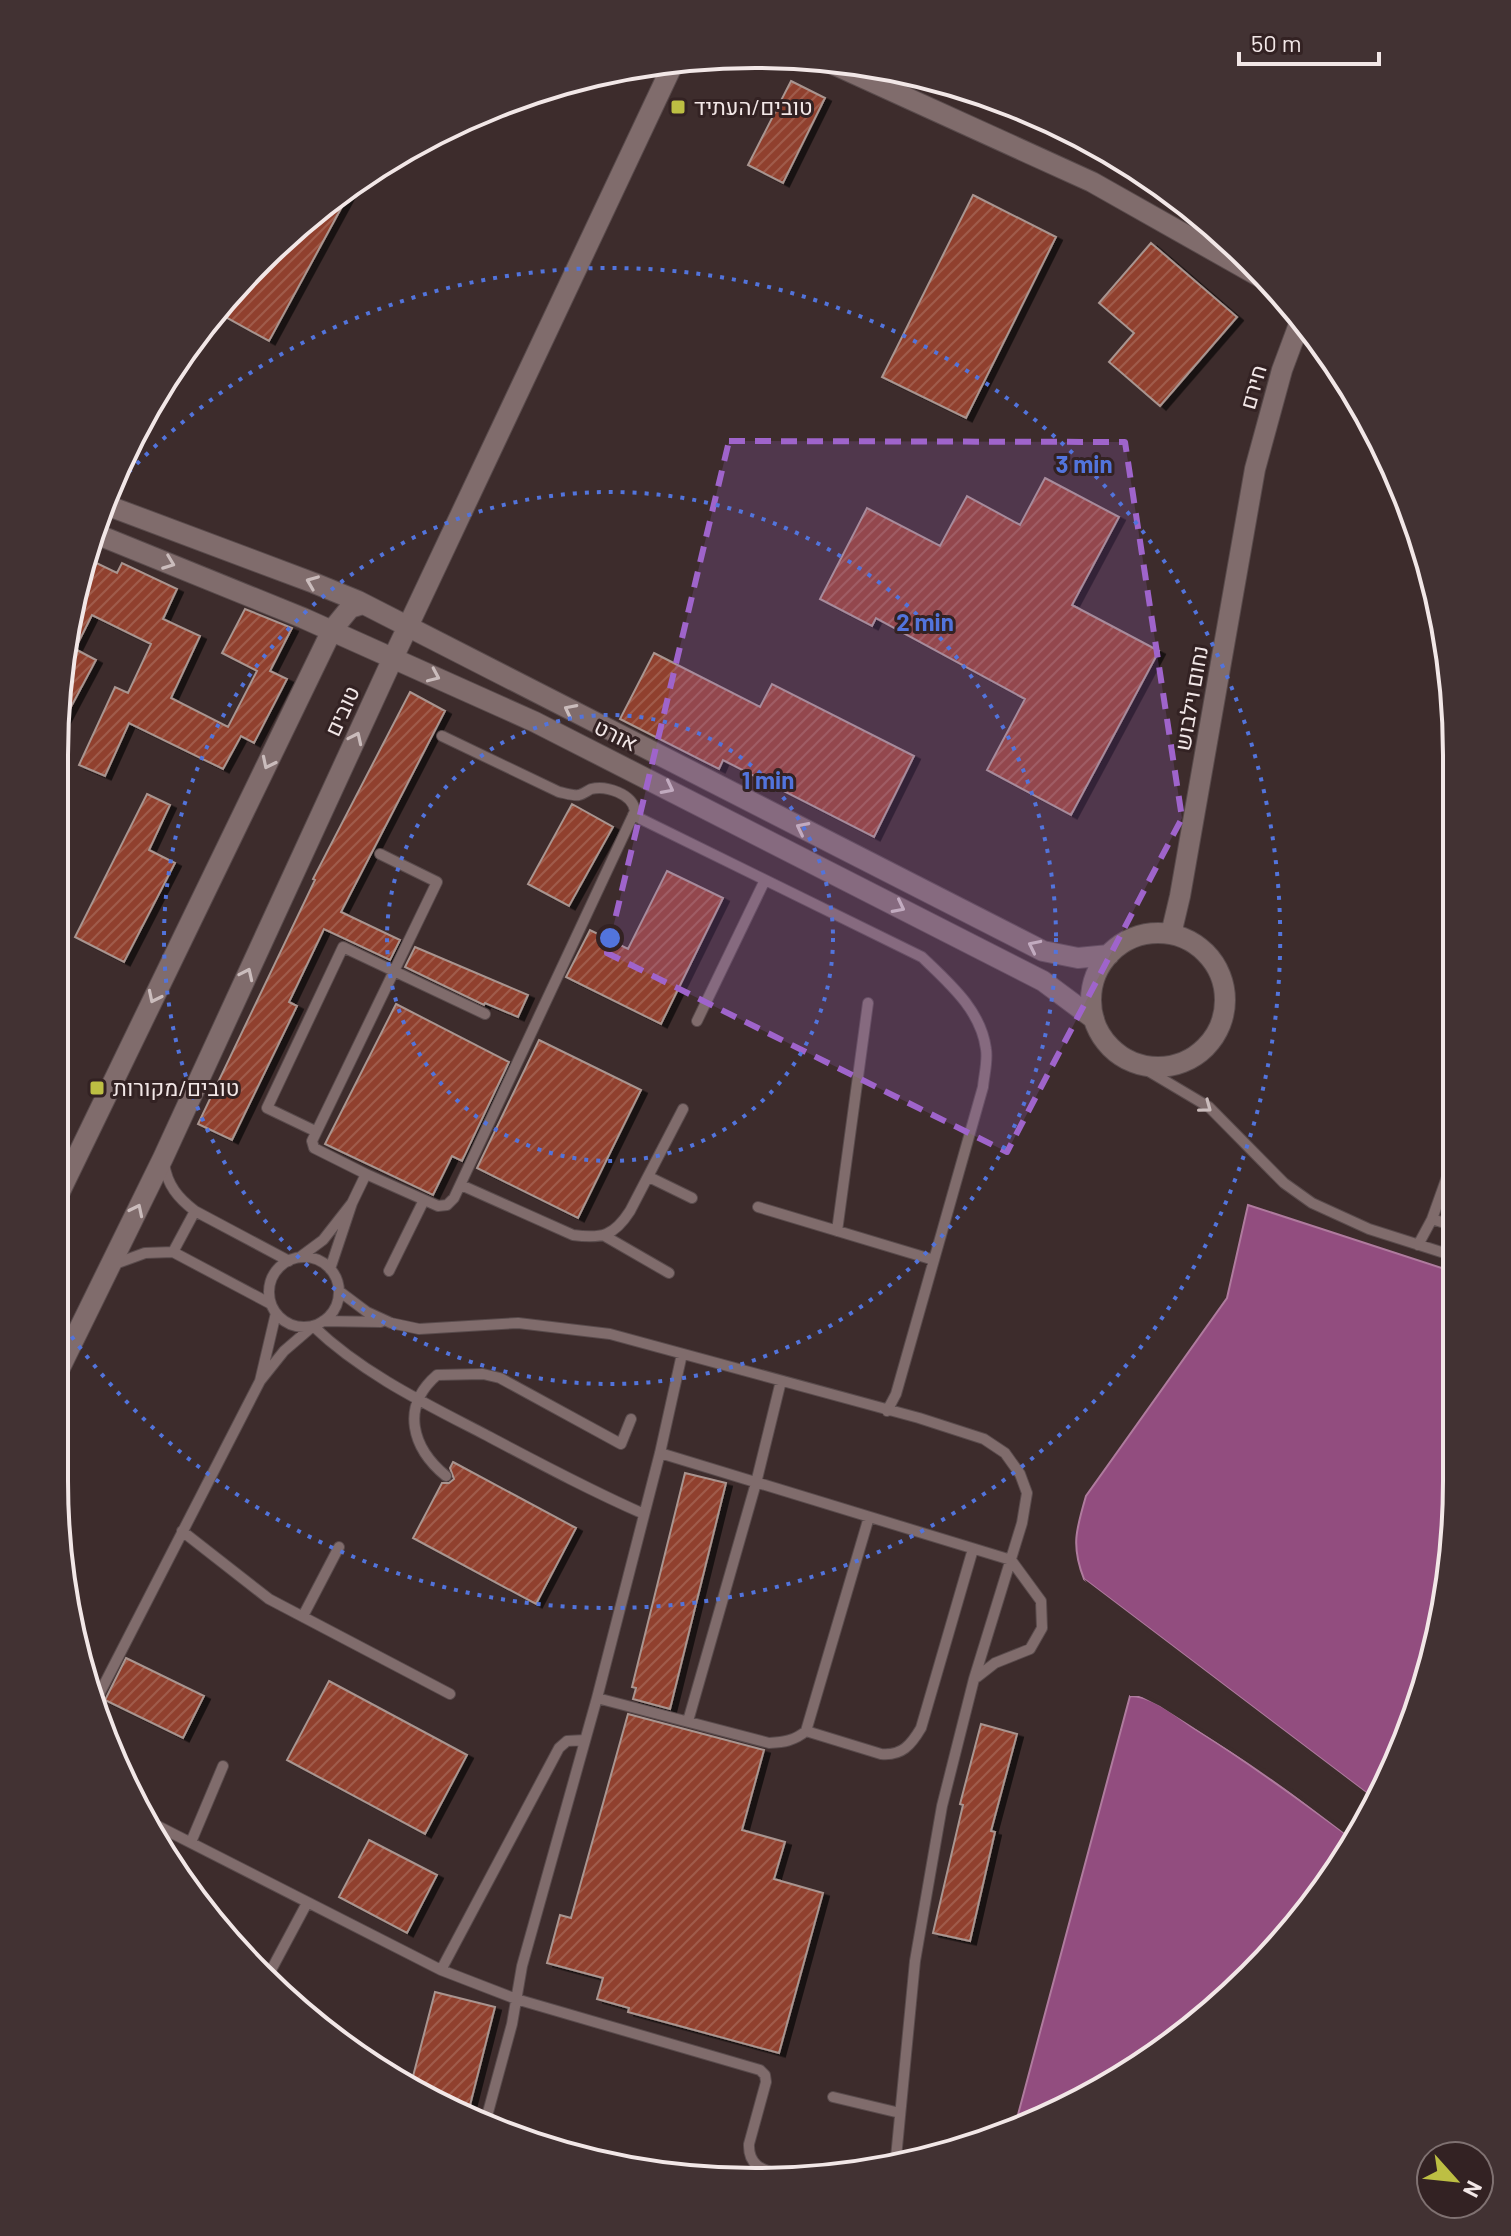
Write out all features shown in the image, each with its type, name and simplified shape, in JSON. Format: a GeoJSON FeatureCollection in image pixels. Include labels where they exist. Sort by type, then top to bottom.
{"type":"FeatureCollection","features":[{"type":"Feature","properties":{"kind":"street","name":"טובים"},"geometry":{"type":"LineString","coordinates":[[68,1351],[163,1158],[393,658],[669,74]]}},
{"type":"Feature","properties":{"kind":"street"},"geometry":{"type":"LineString","coordinates":[[860,76],[1092,182],[1235,263]]}},
{"type":"Feature","properties":{"kind":"street","name":"חירם"},"geometry":{"type":"LineString","coordinates":[[1255,469],[1282,370],[1296,331]]}},
{"type":"Feature","properties":{"kind":"street","name":"נחום וילבוש"},"geometry":{"type":"LineString","coordinates":[[1171,934],[1255,469]]}},
{"type":"Feature","properties":{"kind":"street","name":"אורט"},"geometry":{"type":"LineString","coordinates":[[114,508],[363,604],[1043,951],[1078,958],[1109,955]]}},
{"type":"Feature","properties":{"kind":"street","name":"אורט"},"geometry":{"type":"LineString","coordinates":[[103,537],[332,630],[618,763],[1001,959],[1053,987],[1094,1019]]}},
{"type":"Feature","properties":{"kind":"street","name":"טובים"},"geometry":{"type":"LineString","coordinates":[[68,1175],[332,630],[350,608],[363,604]]}},
{"type":"Feature","properties":{"kind":"street"},"geometry":{"type":"LineString","coordinates":[[1150,934],[1171,934],[1191,942],[1208,955],[1220,973],[1225,994],[1223,1016],[1215,1036],[1201,1052],[1182,1063],[1162,1068],[1140,1066],[1121,1057],[1106,1044],[1094,1019],[1092,985],[1100,966],[1109,955],[1130,939],[1150,934]]}},
{"type":"Feature","properties":{"kind":"lane"},"geometry":{"type":"LineString","coordinates":[[380,854],[437,882],[312,1141],[314,1148],[423,1202],[447,1205],[461,1185],[633,815],[634,804],[628,797],[605,788],[592,789],[578,796],[559,792],[442,736]]}},
{"type":"Feature","properties":{"kind":"lane"},"geometry":{"type":"LineString","coordinates":[[633,815],[922,957],[954,988],[975,1015],[986,1049],[983,1087],[896,1394],[887,1411]]}},
{"type":"Feature","properties":{"kind":"lane"},"geometry":{"type":"LineString","coordinates":[[697,1021],[765,880]]}},
{"type":"Feature","properties":{"kind":"lane"},"geometry":{"type":"LineString","coordinates":[[315,1131],[267,1108],[343,947],[485,1014]]}},
{"type":"Feature","properties":{"kind":"lane"},"geometry":{"type":"LineString","coordinates":[[837,1231],[868,1003]]}},
{"type":"Feature","properties":{"kind":"lane"},"geometry":{"type":"LineString","coordinates":[[1140,1066],[1209,1107],[1284,1183],[1312,1203],[1369,1229],[1443,1253]]}},
{"type":"Feature","properties":{"kind":"lane"},"geometry":{"type":"LineString","coordinates":[[461,1185],[573,1235],[603,1235],[620,1227],[683,1109]]}},
{"type":"Feature","properties":{"kind":"lane"},"geometry":{"type":"LineString","coordinates":[[101,1691],[260,1381],[284,1351],[332,1313],[339,1291],[337,1280],[322,1262],[294,1259],[195,1211],[183,1202],[165,1174],[163,1158]]}},
{"type":"Feature","properties":{"kind":"lane"},"geometry":{"type":"LineString","coordinates":[[330,1269],[352,1203],[366,1174]]}},
{"type":"Feature","properties":{"kind":"lane"},"geometry":{"type":"LineString","coordinates":[[649,1177],[692,1198]]}},
{"type":"Feature","properties":{"kind":"lane"},"geometry":{"type":"LineString","coordinates":[[1418,1245],[1443,1188]]}},
{"type":"Feature","properties":{"kind":"lane"},"geometry":{"type":"LineString","coordinates":[[389,1271],[423,1202]]}},
{"type":"Feature","properties":{"kind":"lane"},"geometry":{"type":"LineString","coordinates":[[260,1381],[274,1308],[269,1287],[273,1276],[323,1240],[352,1203]]}},
{"type":"Feature","properties":{"kind":"lane"},"geometry":{"type":"LineString","coordinates":[[758,1207],[934,1260]]}},
{"type":"Feature","properties":{"kind":"lane"},"geometry":{"type":"LineString","coordinates":[[173,1252],[195,1211]]}},
{"type":"Feature","properties":{"kind":"lane"},"geometry":{"type":"LineString","coordinates":[[1432,1219],[1443,1223]]}},
{"type":"Feature","properties":{"kind":"lane"},"geometry":{"type":"LineString","coordinates":[[603,1235],[669,1273]]}},
{"type":"Feature","properties":{"kind":"lane"},"geometry":{"type":"LineString","coordinates":[[110,1265],[145,1253],[173,1252],[274,1308],[290,1324],[391,1323]]}},
{"type":"Feature","properties":{"kind":"lane"},"geometry":{"type":"LineString","coordinates":[[339,1291],[367,1312],[391,1323],[419,1329],[518,1323],[610,1334],[984,1439],[1005,1453],[1020,1474],[1027,1493],[1022,1523],[974,1679],[942,1806],[917,1946],[896,2154]]}},
{"type":"Feature","properties":{"kind":"lane"},"geometry":{"type":"LineString","coordinates":[[318,1324],[328,1340],[386,1382],[601,1495],[644,1514]]}},
{"type":"Feature","properties":{"kind":"lane"},"geometry":{"type":"LineString","coordinates":[[488,2114],[512,2024],[522,1966],[597,1698],[682,1354]]}},
{"type":"Feature","properties":{"kind":"lane"},"geometry":{"type":"LineString","coordinates":[[446,1476],[425,1453],[414,1432],[412,1418],[429,1382],[437,1375],[483,1374],[500,1378],[621,1444],[631,1419]]}},
{"type":"Feature","properties":{"kind":"lane"},"geometry":{"type":"LineString","coordinates":[[688,1721],[756,1483],[781,1381]]}},
{"type":"Feature","properties":{"kind":"lane"},"geometry":{"type":"LineString","coordinates":[[660,1453],[1011,1560],[1041,1601],[1042,1628],[1030,1649],[995,1663],[974,1679]]}},
{"type":"Feature","properties":{"kind":"lane"},"geometry":{"type":"LineString","coordinates":[[597,1698],[769,1743],[797,1738],[806,1731],[869,1517]]}},
{"type":"Feature","properties":{"kind":"lane"},"geometry":{"type":"LineString","coordinates":[[182,1531],[269,1599],[450,1694]]}},
{"type":"Feature","properties":{"kind":"lane"},"geometry":{"type":"LineString","coordinates":[[303,1616],[339,1547]]}},
{"type":"Feature","properties":{"kind":"lane"},"geometry":{"type":"LineString","coordinates":[[806,1731],[881,1754],[893,1755],[913,1742],[921,1728],[973,1549]]}},
{"type":"Feature","properties":{"kind":"lane"},"geometry":{"type":"LineString","coordinates":[[441,1970],[559,1748],[567,1741],[585,1740]]}},
{"type":"Feature","properties":{"kind":"lane"},"geometry":{"type":"LineString","coordinates":[[191,1842],[223,1766]]}},
{"type":"Feature","properties":{"kind":"lane"},"geometry":{"type":"LineString","coordinates":[[163,1828],[441,1970],[516,1999],[760,2070],[766,2082],[748,2154],[759,2168]]}},
{"type":"Feature","properties":{"kind":"lane"},"geometry":{"type":"LineString","coordinates":[[272,1969],[307,1903]]}},
{"type":"Feature","properties":{"kind":"lane"},"geometry":{"type":"LineString","coordinates":[[833,2097],[900,2113]]}},
{"type":"Feature","properties":{"kind":"highlighted area"},"geometry":{"type":"Polygon","coordinates":[[[729,441],[1125,442],[1182,818],[1007,1152],[607,953],[729,441]]]}},
{"type":"Feature","properties":{"kind":"shaded area"},"geometry":{"type":"Polygon","coordinates":[[[1248,1205],[1443,1268],[1443,1480],[1437,1570],[1430,1615],[1407,1701],[1367,1794],[1084,1579],[1077,1557],[1078,1529],[1086,1496],[1227,1298],[1248,1205]]]}},
{"type":"Feature","properties":{"kind":"shaded area"},"geometry":{"type":"Polygon","coordinates":[[[1130,1696],[1147,1699],[1274,1782],[1345,1834],[1301,1899],[1272,1934],[1209,1997],[1174,2026],[1099,2076],[1017,2117],[1130,1696]]]}},
{"type":"Feature","properties":{"kind":"pier"},"geometry":{"type":"Polygon","coordinates":[[[1084,1579],[1367,1794],[1366,1797],[1092,1590],[1084,1579]]]}},
{"type":"Feature","properties":{"kind":"pier"},"geometry":{"type":"Polygon","coordinates":[[[1129,1692],[1141,1692],[1161,1703],[1267,1770],[1347,1830],[1345,1833],[1265,1773],[1160,1706],[1140,1696],[1130,1696],[1129,1692]]]}},
{"type":"Feature","properties":{"kind":"building"},"geometry":{"type":"Polygon","coordinates":[[[791,81],[825,98],[783,183],[748,165],[791,81]]]}},
{"type":"Feature","properties":{"kind":"building"},"geometry":{"type":"Polygon","coordinates":[[[973,195],[1056,237],[966,418],[882,377],[973,195]]]}},
{"type":"Feature","properties":{"kind":"building"},"geometry":{"type":"Polygon","coordinates":[[[342,206],[269,341],[226,317],[269,269],[342,206]]]}},
{"type":"Feature","properties":{"kind":"building"},"geometry":{"type":"Polygon","coordinates":[[[1151,243],[1237,317],[1160,406],[1109,362],[1134,333],[1099,303],[1151,243]]]}},
{"type":"Feature","properties":{"kind":"building"},"geometry":{"type":"Polygon","coordinates":[[[1045,478],[1119,517],[1072,605],[1159,651],[1071,815],[987,770],[1025,699],[876,618],[872,626],[820,599],[867,508],[940,546],[967,496],[1020,525],[1045,478]]]}},
{"type":"Feature","properties":{"kind":"building"},"geometry":{"type":"Polygon","coordinates":[[[96,563],[117,573],[122,563],[177,589],[163,619],[200,636],[171,698],[228,727],[257,671],[222,653],[245,609],[292,628],[270,671],[287,679],[254,743],[241,736],[223,769],[129,723],[105,776],[79,765],[115,687],[128,693],[151,644],[92,615],[77,644],[96,563]]]}},
{"type":"Feature","properties":{"kind":"building"},"geometry":{"type":"Polygon","coordinates":[[[77,650],[96,660],[69,711],[77,650]]]}},
{"type":"Feature","properties":{"kind":"building"},"geometry":{"type":"Polygon","coordinates":[[[654,653],[760,707],[772,684],[914,756],[874,837],[723,760],[719,769],[620,719],[654,653]]]}},
{"type":"Feature","properties":{"kind":"building"},"geometry":{"type":"Polygon","coordinates":[[[410,692],[445,711],[341,912],[400,940],[390,960],[324,929],[289,1002],[297,1006],[232,1140],[198,1124],[313,879],[410,692]]]}},
{"type":"Feature","properties":{"kind":"building"},"geometry":{"type":"Polygon","coordinates":[[[147,794],[170,805],[149,850],[175,863],[124,962],[75,937],[147,794]]]}},
{"type":"Feature","properties":{"kind":"building"},"geometry":{"type":"Polygon","coordinates":[[[572,804],[613,827],[569,906],[528,884],[572,804]]]}},
{"type":"Feature","properties":{"kind":"building"},"geometry":{"type":"Polygon","coordinates":[[[667,871],[723,898],[661,1024],[566,977],[590,930],[628,949],[667,871]]]}},
{"type":"Feature","properties":{"kind":"building"},"geometry":{"type":"Polygon","coordinates":[[[415,947],[528,995],[518,1017],[484,1005],[405,967],[415,947]]]}},
{"type":"Feature","properties":{"kind":"building"},"geometry":{"type":"Polygon","coordinates":[[[396,1004],[509,1062],[462,1161],[452,1156],[433,1195],[325,1144],[396,1004]]]}},
{"type":"Feature","properties":{"kind":"building"},"geometry":{"type":"Polygon","coordinates":[[[539,1040],[641,1090],[578,1218],[477,1168],[539,1040]]]}},
{"type":"Feature","properties":{"kind":"building"},"geometry":{"type":"Polygon","coordinates":[[[453,1462],[576,1528],[536,1604],[413,1538],[442,1483],[454,1479],[450,1468],[453,1462]]]}},
{"type":"Feature","properties":{"kind":"building"},"geometry":{"type":"Polygon","coordinates":[[[685,1473],[726,1483],[670,1709],[633,1699],[636,1688],[632,1687],[685,1473]]]}},
{"type":"Feature","properties":{"kind":"building"},"geometry":{"type":"Polygon","coordinates":[[[126,1658],[204,1696],[183,1738],[105,1700],[126,1658]]]}},
{"type":"Feature","properties":{"kind":"building"},"geometry":{"type":"Polygon","coordinates":[[[329,1681],[467,1755],[425,1834],[287,1760],[329,1681]]]}},
{"type":"Feature","properties":{"kind":"building"},"geometry":{"type":"Polygon","coordinates":[[[628,1714],[764,1750],[742,1830],[785,1842],[774,1879],[823,1893],[779,2053],[628,2012],[629,2008],[597,1999],[603,1978],[547,1963],[560,1915],[571,1918],[628,1714]]]}},
{"type":"Feature","properties":{"kind":"building"},"geometry":{"type":"Polygon","coordinates":[[[981,1724],[1017,1734],[991,1831],[995,1832],[970,1941],[933,1933],[963,1805],[960,1804],[981,1724]]]}},
{"type":"Feature","properties":{"kind":"building"},"geometry":{"type":"Polygon","coordinates":[[[369,1840],[437,1875],[407,1933],[339,1897],[369,1840]]]}},
{"type":"Feature","properties":{"kind":"building"},"geometry":{"type":"Polygon","coordinates":[[[435,1992],[495,2007],[470,2106],[413,2077],[435,1992]]]}},
{"type":"Feature","properties":{"kind":"place","name":"טובים/העתיד"},"geometry":{"type":"Point","coordinates":[678,107]}},
{"type":"Feature","properties":{"kind":"place","name":"טובים/מקורות"},"geometry":{"type":"Point","coordinates":[97,1088]}}]}
